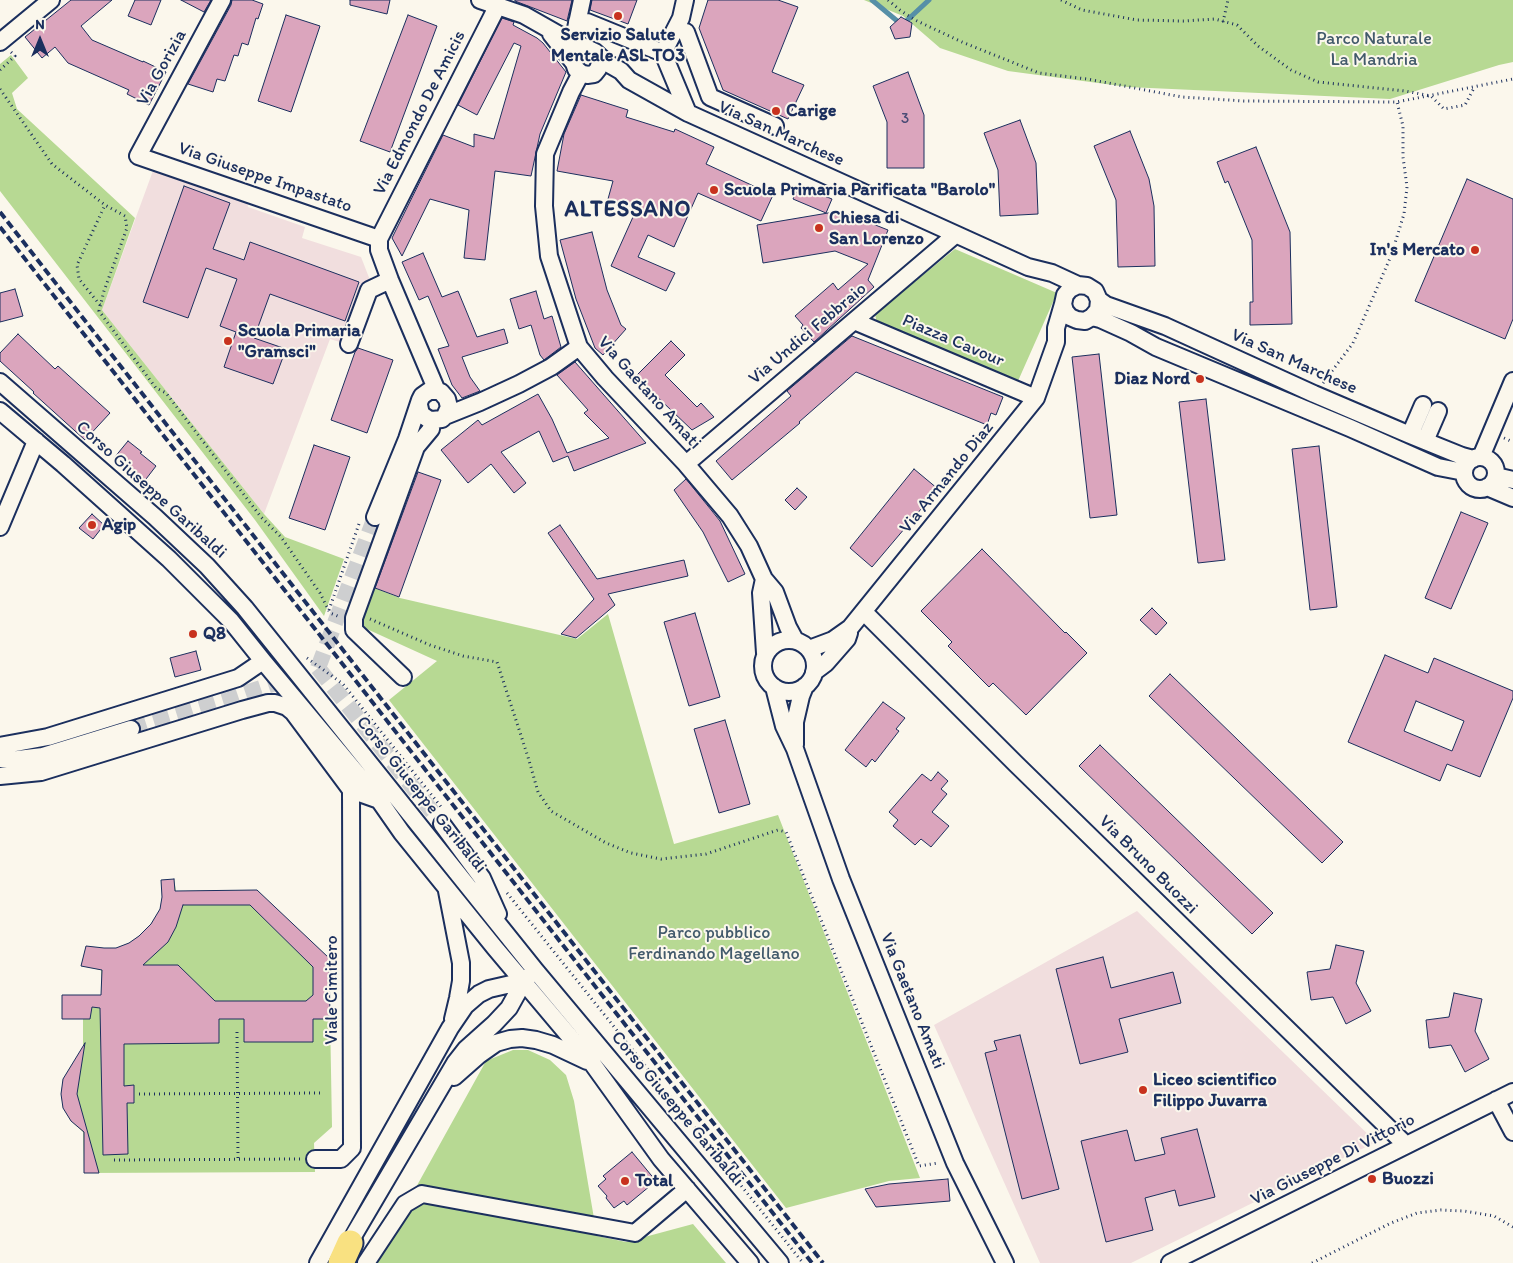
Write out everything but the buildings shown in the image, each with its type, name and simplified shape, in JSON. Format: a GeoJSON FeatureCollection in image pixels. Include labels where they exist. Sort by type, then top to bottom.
{"type":"FeatureCollection","features":[{"type":"Feature","properties":{"kind":"street","name":"Via Gorizia"},"geometry":{"type":"LineString","coordinates":[[138,156],[222,0]]}},
{"type":"Feature","properties":{"kind":"street","name":"Via San Marchese"},"geometry":{"type":"LineString","coordinates":[[480,0],[524,15],[594,53],[607,64],[621,71],[629,80],[688,113],[1028,267]]}},
{"type":"Feature","properties":{"kind":"street"},"geometry":{"type":"LineString","coordinates":[[573,42],[582,0]]}},
{"type":"Feature","properties":{"kind":"street"},"geometry":{"type":"LineString","coordinates":[[686,0],[681,18],[665,57],[688,113]]}},
{"type":"Feature","properties":{"kind":"street"},"geometry":{"type":"LineString","coordinates":[[3,44],[44,2]]}},
{"type":"Feature","properties":{"kind":"street","name":"Via Edmondo De Amicis"},"geometry":{"type":"LineString","coordinates":[[379,239],[498,5]]}},
{"type":"Feature","properties":{"kind":"street"},"geometry":{"type":"LineString","coordinates":[[577,22],[587,22],[665,57],[693,52]]}},
{"type":"Feature","properties":{"kind":"street"},"geometry":{"type":"LineString","coordinates":[[547,29],[583,70]]}},
{"type":"Feature","properties":{"kind":"street"},"geometry":{"type":"LineString","coordinates":[[686,32],[710,97],[769,123],[754,143]]}},
{"type":"Feature","properties":{"kind":"street"},"geometry":{"type":"LineString","coordinates":[[584,50],[594,53],[600,63],[598,69],[583,70],[575,58],[579,52],[584,50]]}},
{"type":"Feature","properties":{"kind":"street","name":"Via San Marchese"},"geometry":{"type":"LineString","coordinates":[[583,70],[618,80],[629,80]]}},
{"type":"Feature","properties":{"kind":"street","name":"Via Gaetano Amati"},"geometry":{"type":"LineString","coordinates":[[583,70],[571,92],[545,154],[544,206],[549,256],[579,347],[605,378],[686,464],[730,516],[749,546],[764,579],[775,592],[795,640]]}},
{"type":"Feature","properties":{"kind":"street"},"geometry":{"type":"LineString","coordinates":[[677,88],[704,80]]}},
{"type":"Feature","properties":{"kind":"street"},"geometry":{"type":"LineString","coordinates":[[714,125],[724,103]]}},
{"type":"Feature","properties":{"kind":"street","name":"Via Giuseppe Impastato"},"geometry":{"type":"LineString","coordinates":[[138,156],[379,239]]}},
{"type":"Feature","properties":{"kind":"street","name":"Via Undici Febbraio"},"geometry":{"type":"LineString","coordinates":[[686,464],[955,234]]}},
{"type":"Feature","properties":{"kind":"street"},"geometry":{"type":"LineString","coordinates":[[374,517],[407,439],[432,397],[424,362],[379,250],[379,239]]}},
{"type":"Feature","properties":{"kind":"street"},"geometry":{"type":"LineString","coordinates":[[1028,267],[1052,273],[1078,285],[1087,286],[1095,291],[1099,300],[1098,310],[1084,319]]}},
{"type":"Feature","properties":{"kind":"street"},"geometry":{"type":"LineString","coordinates":[[1028,267],[1064,299]]}},
{"type":"Feature","properties":{"kind":"street"},"geometry":{"type":"LineString","coordinates":[[348,344],[369,290],[390,280]]}},
{"type":"Feature","properties":{"kind":"street"},"geometry":{"type":"LineString","coordinates":[[1078,285],[1070,288],[1064,299],[1065,311],[1070,317],[1100,319],[1156,347],[1438,467],[1473,463],[1487,459],[1493,463],[1496,469],[1491,482]]}},
{"type":"Feature","properties":{"kind":"street","name":"Via Armando Diaz"},"geometry":{"type":"LineString","coordinates":[[810,649],[833,640],[850,628],[1036,398],[1056,342],[1056,328],[1064,299]]}},
{"type":"Feature","properties":{"kind":"street","name":"Via San Marchese"},"geometry":{"type":"LineString","coordinates":[[1099,300],[1106,305],[1165,326],[1314,394],[1462,456],[1473,463]]}},
{"type":"Feature","properties":{"kind":"street","name":"Via Armando Diaz"},"geometry":{"type":"LineString","coordinates":[[1056,342],[1084,319]]}},
{"type":"Feature","properties":{"kind":"street","name":"Piazza Cavour"},"geometry":{"type":"LineString","coordinates":[[854,321],[1036,398]]}},
{"type":"Feature","properties":{"kind":"street"},"geometry":{"type":"LineString","coordinates":[[432,397],[421,414],[435,419],[480,402],[551,367],[579,347]]}},
{"type":"Feature","properties":{"kind":"street"},"geometry":{"type":"LineString","coordinates":[[1513,381],[1465,478],[1468,484],[1474,488],[1481,489],[1491,482],[1513,480]]}},
{"type":"Feature","properties":{"kind":"street","name":"Corso Giuseppe Garibaldi"},"geometry":{"type":"LineString","coordinates":[[0,382],[208,566],[272,641],[505,932],[530,976],[661,1159],[750,1263]]}},
{"type":"Feature","properties":{"kind":"street"},"geometry":{"type":"LineString","coordinates":[[432,397],[480,402]]}},
{"type":"Feature","properties":{"kind":"street"},"geometry":{"type":"LineString","coordinates":[[407,439],[449,407],[432,397]]}},
{"type":"Feature","properties":{"kind":"street"},"geometry":{"type":"LineString","coordinates":[[1410,435],[1430,408],[1425,441]]}},
{"type":"Feature","properties":{"kind":"street","name":"Corso Giuseppe Garibaldi"},"geometry":{"type":"LineString","coordinates":[[0,411],[133,526],[194,583],[231,621],[379,800],[402,833],[446,886],[530,976],[780,1263]]}},
{"type":"Feature","properties":{"kind":"street"},"geometry":{"type":"LineString","coordinates":[[403,677],[354,630],[354,618],[416,446],[431,429],[435,419]]}},
{"type":"Feature","properties":{"kind":"street"},"geometry":{"type":"LineString","coordinates":[[0,527],[36,441]]}},
{"type":"Feature","properties":{"kind":"street"},"geometry":{"type":"LineString","coordinates":[[1491,482],[1513,498]]}},
{"type":"Feature","properties":{"kind":"street","name":"Via Gaetano Amati"},"geometry":{"type":"LineString","coordinates":[[764,579],[761,593],[765,653]]}},
{"type":"Feature","properties":{"kind":"street","name":"Via Bruno Buozzi"},"geometry":{"type":"LineString","coordinates":[[864,612],[1016,764],[1406,1145]]}},
{"type":"Feature","properties":{"kind":"street","name":"Via Armando Diaz"},"geometry":{"type":"LineString","coordinates":[[814,672],[826,663],[847,639],[850,628]]}},
{"type":"Feature","properties":{"kind":"street"},"geometry":{"type":"LineString","coordinates":[[783,640],[795,640],[810,649],[815,664],[814,672],[805,686],[790,692],[781,691],[774,688],[764,676],[762,668],[765,653],[776,643],[783,640]]}},
{"type":"Feature","properties":{"kind":"street"},"geometry":{"type":"LineString","coordinates":[[0,746],[48,737],[238,678],[263,661]]}},
{"type":"Feature","properties":{"kind":"street","name":"Via Gaetano Amati"},"geometry":{"type":"LineString","coordinates":[[794,749],[795,722],[805,686]]}},
{"type":"Feature","properties":{"kind":"street","name":"Via Gaetano Amati"},"geometry":{"type":"LineString","coordinates":[[774,688],[784,726],[841,879],[955,1163],[1005,1263]]}},
{"type":"Feature","properties":{"kind":"street"},"geometry":{"type":"LineString","coordinates":[[0,776],[41,772],[242,710],[275,703],[287,707],[293,712],[352,790],[379,800]]}},
{"type":"Feature","properties":{"kind":"street"},"geometry":{"type":"LineString","coordinates":[[0,759],[10,760],[43,756],[131,729]]}},
{"type":"Feature","properties":{"kind":"street","name":"Viale Cimitero"},"geometry":{"type":"LineString","coordinates":[[315,1159],[341,1159],[352,1148],[352,790]]}},
{"type":"Feature","properties":{"kind":"street"},"geometry":{"type":"LineString","coordinates":[[442,824],[482,878],[505,932]]}},
{"type":"Feature","properties":{"kind":"street"},"geometry":{"type":"LineString","coordinates":[[446,886],[461,963],[461,981],[450,1028]]}},
{"type":"Feature","properties":{"kind":"street"},"geometry":{"type":"LineString","coordinates":[[318,1263],[450,1028],[465,1006],[479,994],[489,989],[530,976]]}},
{"type":"Feature","properties":{"kind":"street"},"geometry":{"type":"LineString","coordinates":[[336,1263],[346,1253],[455,1063],[466,1049],[510,1008],[530,976]]}},
{"type":"Feature","properties":{"kind":"street"},"geometry":{"type":"LineString","coordinates":[[438,1092],[479,1055],[496,1043],[510,1039],[536,1040],[553,1045],[592,1063]]}},
{"type":"Feature","properties":{"kind":"street","name":"Via Giuseppe Di Vittorio"},"geometry":{"type":"LineString","coordinates":[[1170,1263],[1513,1092]]}},
{"type":"Feature","properties":{"kind":"street"},"geometry":{"type":"LineString","coordinates":[[1496,1100],[1513,1132]]}},
{"type":"Feature","properties":{"kind":"street"},"geometry":{"type":"LineString","coordinates":[[366,1263],[405,1204],[422,1194],[635,1233],[687,1189]]}},
{"type":"Feature","properties":{"kind":"path"},"geometry":{"type":"LineString","coordinates":[[888,0],[915,20],[962,42],[1039,73],[1087,79],[1182,97],[1244,101],[1397,102],[1513,79]]}},
{"type":"Feature","properties":{"kind":"path"},"geometry":{"type":"LineString","coordinates":[[1060,0],[1082,10],[1137,20],[1183,21],[1215,19],[1237,25],[1258,46],[1291,70],[1318,82],[1405,91],[1431,96],[1444,109],[1465,105],[1474,87]]}},
{"type":"Feature","properties":{"kind":"path"},"geometry":{"type":"LineString","coordinates":[[1223,22],[1228,0]]}},
{"type":"Feature","properties":{"kind":"path"},"geometry":{"type":"LineString","coordinates":[[0,70],[15,56],[3,44]]}},
{"type":"Feature","properties":{"kind":"path"},"geometry":{"type":"LineString","coordinates":[[0,89],[52,164],[105,205],[125,216],[127,228],[99,311],[156,388],[166,393],[261,517],[281,536],[320,593],[330,613],[344,619],[364,616],[430,645],[463,656],[497,662],[538,792],[551,811],[606,843],[631,853],[661,859],[706,854],[778,830],[786,832],[919,1166],[942,1162],[955,1163]]}},
{"type":"Feature","properties":{"kind":"path"},"geometry":{"type":"LineString","coordinates":[[1314,394],[1354,343],[1391,256],[1404,214],[1407,187],[1403,157],[1403,126],[1397,102]]}},
{"type":"Feature","properties":{"kind":"path"},"geometry":{"type":"LineString","coordinates":[[100,306],[79,279],[77,265],[105,205]]}},
{"type":"Feature","properties":{"kind":"path"},"geometry":{"type":"LineString","coordinates":[[237,1032],[238,1160]]}},
{"type":"Feature","properties":{"kind":"path"},"geometry":{"type":"LineString","coordinates":[[139,1094],[323,1094]]}},
{"type":"Feature","properties":{"kind":"path"},"geometry":{"type":"LineString","coordinates":[[114,1160],[315,1159]]}},
{"type":"Feature","properties":{"kind":"path"},"geometry":{"type":"LineString","coordinates":[[1312,1263],[1391,1223],[1417,1213],[1464,1210],[1494,1216],[1513,1227]]}},
{"type":"Feature","properties":{"kind":"shaded area","name":"Scuola Primaria \"Gramsci\""},"geometry":{"type":"Polygon","coordinates":[[[154,168],[247,200],[248,207],[305,227],[302,238],[361,257],[370,280],[343,343],[330,339],[264,514],[102,310],[154,168]]]}},
{"type":"Feature","properties":{"kind":"shaded area","name":"Liceo scientifico Filippo Juvarra"},"geometry":{"type":"Polygon","coordinates":[[[1137,911],[1376,1142],[1131,1263],[1040,1263],[934,1025],[1137,911]]]}},
{"type":"Feature","properties":{"kind":"green space","name":"Parco Naturale La Mandria"},"geometry":{"type":"Polygon","coordinates":[[[864,0],[1513,0],[1513,62],[1390,99],[1128,87],[1008,71],[940,48],[903,16],[864,0]]]}},
{"type":"Feature","properties":{"kind":"green space"},"geometry":{"type":"Polygon","coordinates":[[[11,55],[28,78],[12,93],[17,109],[135,218],[102,310],[264,514],[285,537],[344,559],[324,616],[255,520],[0,191],[0,64],[11,55]]]}},
{"type":"Feature","properties":{"kind":"green space"},"geometry":{"type":"Polygon","coordinates":[[[955,249],[1057,293],[1018,381],[878,329],[875,314],[955,249]]]}},
{"type":"Feature","properties":{"kind":"green space","name":"Parco pubblico Ferdinando Magellano"},"geometry":{"type":"Polygon","coordinates":[[[372,587],[400,598],[577,639],[608,614],[674,844],[778,815],[920,1178],[889,1181],[786,1208],[389,700],[437,661],[358,625],[372,587]]]}},
{"type":"Feature","properties":{"kind":"green space"},"geometry":{"type":"Polygon","coordinates":[[[174,879],[176,891],[257,890],[329,958],[332,1127],[314,1143],[315,1172],[84,1173],[83,1132],[71,1121],[63,1108],[61,1094],[63,1079],[72,1064],[83,1056],[83,1019],[62,1019],[62,995],[90,995],[90,999],[101,999],[101,970],[81,966],[86,946],[116,948],[129,943],[139,936],[151,924],[160,909],[162,897],[161,880],[174,879]]]}},
{"type":"Feature","properties":{"kind":"green space"},"geometry":{"type":"Polygon","coordinates":[[[513,1050],[528,1050],[550,1060],[566,1075],[574,1101],[597,1236],[626,1242],[693,1224],[726,1263],[374,1263],[486,1061],[513,1050]]]}},
{"type":"Feature","properties":{"kind":"waterway"},"geometry":{"type":"LineString","coordinates":[[872,0],[902,25],[929,0]]}},
{"type":"Feature","properties":{"kind":"tunnel"},"geometry":{"type":"LineString","coordinates":[[318,668],[375,517]]}},
{"type":"Feature","properties":{"kind":"tunnel"},"geometry":{"type":"LineString","coordinates":[[318,668],[442,824]]}},
{"type":"Feature","properties":{"kind":"tunnel"},"geometry":{"type":"LineString","coordinates":[[131,729],[311,671]]}},
{"type":"Feature","properties":{"kind":"railway"},"geometry":{"type":"LineString","coordinates":[[0,212],[823,1263]]}},
{"type":"Feature","properties":{"kind":"railway"},"geometry":{"type":"LineString","coordinates":[[0,227],[812,1263]]}},
{"type":"Feature","properties":{"kind":"place","name":"Servizio Salute Mentale ASL TO3"},"geometry":{"type":"Point","coordinates":[618,16]}},
{"type":"Feature","properties":{"kind":"place","name":"Carige"},"geometry":{"type":"Point","coordinates":[776,111]}},
{"type":"Feature","properties":{"kind":"place","name":"Scuola Primaria Parificata \"Barolo\""},"geometry":{"type":"Point","coordinates":[714,190]}},
{"type":"Feature","properties":{"kind":"place","name":"Chiesa di San Lorenzo"},"geometry":{"type":"Point","coordinates":[819,228]}},
{"type":"Feature","properties":{"kind":"place","name":"In's Mercato"},"geometry":{"type":"Point","coordinates":[1475,250]}},
{"type":"Feature","properties":{"kind":"place","name":"Scuola Primaria \"Gramsci\""},"geometry":{"type":"Point","coordinates":[228,341]}},
{"type":"Feature","properties":{"kind":"place","name":"Diaz Nord"},"geometry":{"type":"Point","coordinates":[1200,379]}},
{"type":"Feature","properties":{"kind":"place","name":"Agip"},"geometry":{"type":"Point","coordinates":[92,525]}},
{"type":"Feature","properties":{"kind":"place","name":"Q8"},"geometry":{"type":"Point","coordinates":[193,634]}},
{"type":"Feature","properties":{"kind":"place","name":"Liceo scientifico Filippo Juvarra"},"geometry":{"type":"Point","coordinates":[1143,1090]}},
{"type":"Feature","properties":{"kind":"place","name":"Buozzi"},"geometry":{"type":"Point","coordinates":[1372,1179]}},
{"type":"Feature","properties":{"kind":"place","name":"Total"},"geometry":{"type":"Point","coordinates":[625,1181]}},
{"type":"Feature","properties":{"kind":"district","name":"ALTESSANO"},"geometry":{"type":"Point","coordinates":[628,210]}}]}
